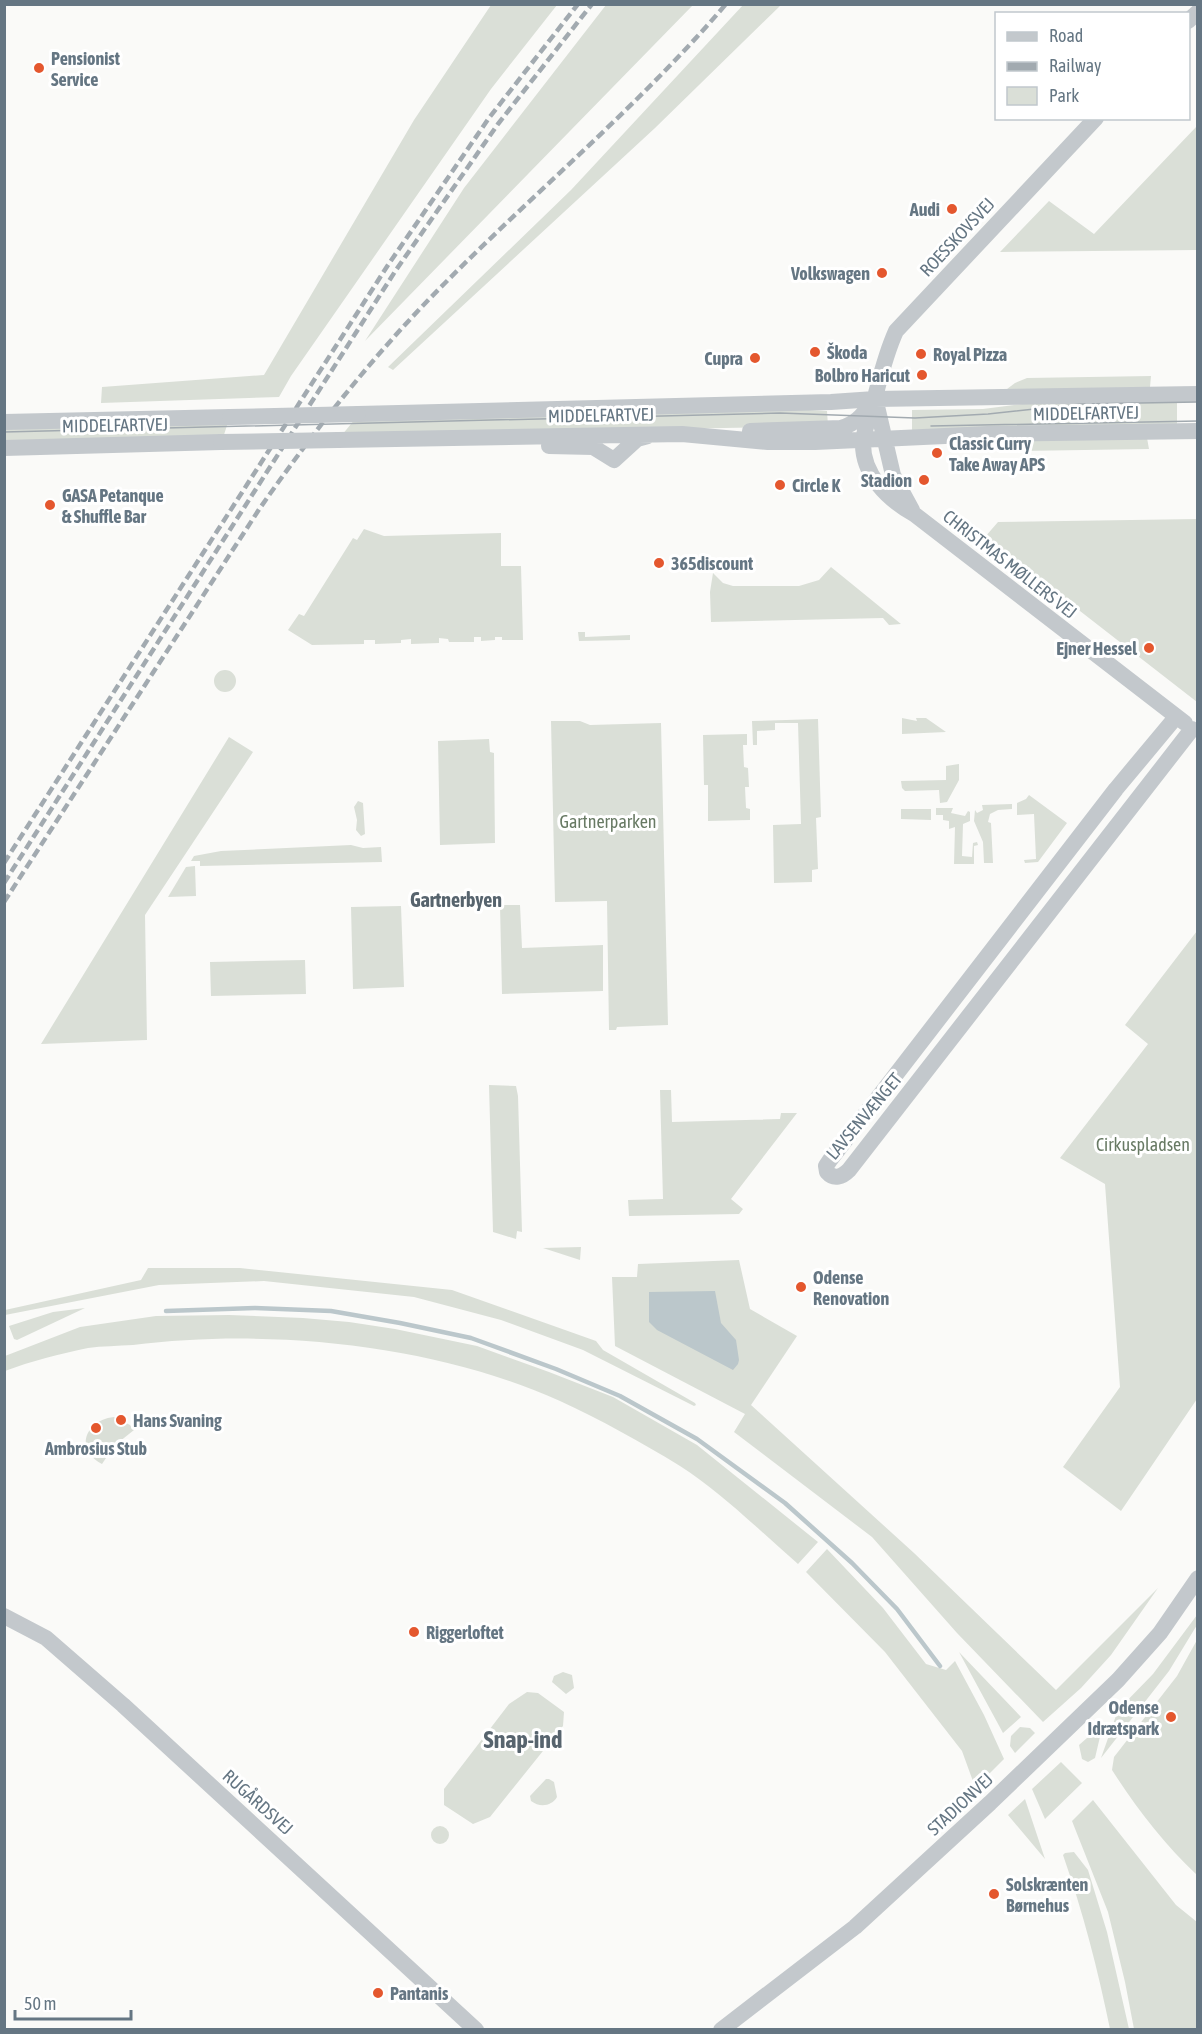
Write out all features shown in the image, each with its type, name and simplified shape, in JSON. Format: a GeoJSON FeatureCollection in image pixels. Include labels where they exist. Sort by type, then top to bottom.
{"type":"FeatureCollection","features":[{"type":"Feature","properties":{"kind":"street","name":"ROESSKOVSVEJ"},"geometry":{"type":"LineString","coordinates":[[863,440],[882,367],[896,331],[1094,120]]}},
{"type":"Feature","properties":{"kind":"street","name":"MIDDELFARTVEJ"},"geometry":{"type":"LineString","coordinates":[[4,422],[831,402],[875,399],[1197,394]]}},
{"type":"Feature","properties":{"kind":"street"},"geometry":{"type":"LineString","coordinates":[[682,434],[841,428],[862,417],[875,399]]}},
{"type":"Feature","properties":{"kind":"street","name":"CHRISTMAS MØLLERS VEJ"},"geometry":{"type":"LineString","coordinates":[[875,399],[896,485],[914,514]]}},
{"type":"Feature","properties":{"kind":"street","name":"MIDDELFARTVEJ"},"geometry":{"type":"LineString","coordinates":[[4,448],[657,434],[768,442],[988,434],[1197,431]]}},
{"type":"Feature","properties":{"kind":"street"},"geometry":{"type":"LineString","coordinates":[[458,437],[536,445],[593,447],[614,460],[637,439],[657,434]]}},
{"type":"Feature","properties":{"kind":"street","name":"CHRISTMAS MØLLERS VEJ"},"geometry":{"type":"LineString","coordinates":[[863,440],[864,459],[876,482],[891,499],[914,514],[1195,731]]}},
{"type":"Feature","properties":{"kind":"street","name":"LAVSENVÆNGET"},"geometry":{"type":"LineString","coordinates":[[1176,717],[1116,789],[830,1160],[826,1166],[826,1172],[830,1176],[844,1175],[849,1170],[1195,731]]}},
{"type":"Feature","properties":{"kind":"street","name":"STADIONVEJ"},"geometry":{"type":"LineString","coordinates":[[721,2030],[855,1927],[990,1803],[1118,1680],[1160,1633],[1197,1578]]}},
{"type":"Feature","properties":{"kind":"street","name":"RUGÅRDSVEJ"},"geometry":{"type":"LineString","coordinates":[[4,1616],[46,1638],[123,1705],[476,2030]]}},
{"type":"Feature","properties":{"kind":"green space"},"geometry":{"type":"Polygon","coordinates":[[[744,4],[781,5],[655,128],[393,370],[388,367],[571,190],[744,4]]]}},
{"type":"Feature","properties":{"kind":"green space"},"geometry":{"type":"Polygon","coordinates":[[[491,5],[557,5],[491,89],[291,376],[279,397],[101,403],[102,387],[264,375],[414,120],[491,5]]]}},
{"type":"Feature","properties":{"kind":"green space"},"geometry":{"type":"Polygon","coordinates":[[[606,5],[693,5],[365,341],[464,188],[606,5]]]}},
{"type":"Feature","properties":{"kind":"green space"},"geometry":{"type":"Polygon","coordinates":[[[1197,126],[1197,250],[1000,252],[1049,201],[1094,234],[1197,126]]]}},
{"type":"Feature","properties":{"kind":"green space"},"geometry":{"type":"Polygon","coordinates":[[[1151,376],[1150,387],[1003,392],[1027,378],[1151,376]]]}},
{"type":"Feature","properties":{"kind":"green space"},"geometry":{"type":"Polygon","coordinates":[[[1177,397],[1177,426],[912,430],[912,410],[983,409],[1044,401],[1177,397]]]}},
{"type":"Feature","properties":{"kind":"green space"},"geometry":{"type":"Polygon","coordinates":[[[792,409],[827,411],[828,426],[342,435],[355,419],[792,409]]]}},
{"type":"Feature","properties":{"kind":"green space"},"geometry":{"type":"Polygon","coordinates":[[[228,422],[223,438],[5,443],[4,427],[228,422]]]}},
{"type":"Feature","properties":{"kind":"green space"},"geometry":{"type":"Polygon","coordinates":[[[1000,438],[1147,438],[1149,449],[1020,451],[1000,438]]]}},
{"type":"Feature","properties":{"kind":"green space"},"geometry":{"type":"Polygon","coordinates":[[[1197,519],[1197,702],[985,537],[998,522],[1197,519]]]}},
{"type":"Feature","properties":{"kind":"green space"},"geometry":{"type":"Polygon","coordinates":[[[364,529],[384,536],[501,533],[501,566],[521,566],[523,640],[502,640],[502,637],[495,637],[495,640],[481,641],[481,637],[474,637],[474,642],[449,642],[448,639],[439,638],[439,643],[411,644],[411,639],[401,640],[401,643],[375,644],[375,640],[364,640],[364,644],[312,645],[288,630],[299,614],[304,616],[353,538],[357,540],[364,529]]]}},
{"type":"Feature","properties":{"kind":"green space"},"geometry":{"type":"Polygon","coordinates":[[[831,567],[901,624],[889,625],[883,618],[711,622],[710,592],[713,573],[723,583],[733,586],[799,586],[819,580],[831,567]]]}},
{"type":"Feature","properties":{"kind":"green space"},"geometry":{"type":"Polygon","coordinates":[[[578,632],[585,632],[585,637],[630,635],[630,640],[579,641],[578,632]]]}},
{"type":"Feature","properties":{"kind":"green space"},"geometry":{"type":"Polygon","coordinates":[[[225,670],[233,673],[236,681],[233,689],[225,692],[217,689],[214,681],[217,673],[225,670]]]}},
{"type":"Feature","properties":{"kind":"green space"},"geometry":{"type":"Polygon","coordinates":[[[902,718],[917,721],[916,718],[926,718],[946,732],[902,734],[902,718]]]}},
{"type":"Feature","properties":{"kind":"green space"},"geometry":{"type":"Polygon","coordinates":[[[818,719],[821,817],[816,818],[818,869],[812,870],[812,882],[774,883],[773,825],[801,824],[798,723],[775,723],[775,730],[757,731],[757,745],[753,745],[752,721],[818,719]]]}},
{"type":"Feature","properties":{"kind":"green space","name":"Gartnerparken"},"geometry":{"type":"Polygon","coordinates":[[[551,721],[580,721],[590,725],[661,723],[668,1025],[617,1027],[616,1030],[609,1030],[607,901],[555,902],[551,721]]]}},
{"type":"Feature","properties":{"kind":"green space"},"geometry":{"type":"Polygon","coordinates":[[[747,734],[747,745],[743,745],[744,767],[748,768],[749,787],[745,787],[746,808],[750,809],[750,820],[708,821],[708,785],[704,785],[703,735],[747,734]]]}},
{"type":"Feature","properties":{"kind":"green space"},"geometry":{"type":"Polygon","coordinates":[[[229,737],[253,752],[145,915],[147,1040],[41,1044],[229,737]]]}},
{"type":"Feature","properties":{"kind":"green space"},"geometry":{"type":"Polygon","coordinates":[[[489,739],[490,752],[494,753],[495,843],[440,845],[438,741],[489,739]]]}},
{"type":"Feature","properties":{"kind":"green space"},"geometry":{"type":"Polygon","coordinates":[[[959,764],[959,780],[947,802],[940,803],[939,790],[905,791],[902,788],[901,781],[946,780],[946,766],[959,764]]]}},
{"type":"Feature","properties":{"kind":"green space"},"geometry":{"type":"Polygon","coordinates":[[[1029,795],[1067,823],[1038,862],[1025,863],[1024,860],[1036,859],[1034,814],[1017,815],[1017,803],[1029,795]]]}},
{"type":"Feature","properties":{"kind":"green space"},"geometry":{"type":"Polygon","coordinates":[[[358,801],[363,803],[365,834],[361,836],[356,830],[357,820],[354,807],[358,801]]]}},
{"type":"Feature","properties":{"kind":"green space"},"geometry":{"type":"Polygon","coordinates":[[[1012,804],[1012,809],[998,810],[990,814],[988,822],[991,823],[993,863],[984,863],[983,842],[974,821],[975,810],[977,813],[983,810],[982,805],[1012,804]]]}},
{"type":"Feature","properties":{"kind":"green space"},"geometry":{"type":"Polygon","coordinates":[[[936,808],[953,808],[951,813],[965,816],[968,811],[970,812],[970,821],[963,824],[962,856],[972,857],[973,843],[977,842],[978,845],[974,846],[974,864],[954,864],[955,827],[949,829],[949,821],[943,820],[943,815],[936,815],[936,808]]]}},
{"type":"Feature","properties":{"kind":"green space"},"geometry":{"type":"Polygon","coordinates":[[[901,809],[931,809],[931,820],[901,819],[901,809]]]}},
{"type":"Feature","properties":{"kind":"green space"},"geometry":{"type":"Polygon","coordinates":[[[351,845],[363,848],[381,847],[382,862],[200,866],[200,861],[191,861],[194,856],[221,851],[351,845]]]}},
{"type":"Feature","properties":{"kind":"green space"},"geometry":{"type":"Polygon","coordinates":[[[195,866],[196,896],[168,897],[186,867],[195,866]]]}},
{"type":"Feature","properties":{"kind":"green space"},"geometry":{"type":"Polygon","coordinates":[[[500,905],[520,905],[522,948],[603,945],[603,991],[502,994],[500,905]]]}},
{"type":"Feature","properties":{"kind":"green space"},"geometry":{"type":"Polygon","coordinates":[[[401,906],[404,987],[353,989],[351,907],[401,906]]]}},
{"type":"Feature","properties":{"kind":"green space","name":"Cirkuspladsen"},"geometry":{"type":"Polygon","coordinates":[[[1197,931],[1197,1399],[1121,1511],[1063,1467],[1120,1387],[1105,1184],[1060,1158],[1148,1044],[1125,1025],[1197,931]]]}},
{"type":"Feature","properties":{"kind":"green space"},"geometry":{"type":"Polygon","coordinates":[[[305,960],[306,994],[211,996],[210,962],[305,960]]]}},
{"type":"Feature","properties":{"kind":"green space"},"geometry":{"type":"Polygon","coordinates":[[[489,1085],[516,1086],[518,1096],[522,1232],[517,1231],[516,1239],[493,1232],[489,1085]]]}},
{"type":"Feature","properties":{"kind":"green space"},"geometry":{"type":"Polygon","coordinates":[[[660,1090],[671,1090],[672,1122],[780,1119],[781,1113],[797,1113],[731,1199],[743,1209],[739,1214],[629,1216],[628,1200],[663,1199],[660,1090]]]}},
{"type":"Feature","properties":{"kind":"green space"},"geometry":{"type":"Polygon","coordinates":[[[581,1247],[580,1260],[543,1248],[581,1247]]]}},
{"type":"Feature","properties":{"kind":"green space"},"geometry":{"type":"Polygon","coordinates":[[[739,1260],[750,1309],[797,1336],[751,1405],[914,1553],[1056,1690],[1158,1588],[1111,1655],[1081,1688],[1043,1722],[957,1633],[872,1537],[734,1432],[745,1414],[615,1346],[612,1277],[637,1277],[638,1264],[739,1260]]]}},
{"type":"Feature","properties":{"kind":"green space"},"geometry":{"type":"Polygon","coordinates":[[[148,1268],[240,1268],[452,1290],[596,1341],[603,1350],[696,1405],[583,1350],[501,1320],[414,1297],[264,1281],[159,1285],[5,1315],[5,1310],[141,1280],[148,1268]]]}},
{"type":"Feature","properties":{"kind":"green space"},"geometry":{"type":"Polygon","coordinates":[[[85,1308],[17,1340],[14,1339],[9,1326],[53,1312],[85,1308]]]}},
{"type":"Feature","properties":{"kind":"green space"},"geometry":{"type":"Polygon","coordinates":[[[229,1315],[303,1318],[395,1329],[477,1346],[549,1372],[613,1397],[697,1445],[818,1542],[798,1564],[726,1500],[696,1477],[621,1432],[560,1401],[511,1382],[459,1366],[405,1354],[350,1345],[295,1340],[185,1340],[88,1348],[5,1371],[5,1356],[80,1327],[156,1316],[229,1315]]]}},
{"type":"Feature","properties":{"kind":"green space"},"geometry":{"type":"Polygon","coordinates":[[[114,1417],[130,1425],[134,1430],[114,1446],[102,1464],[88,1451],[87,1436],[96,1424],[114,1417]]]}},
{"type":"Feature","properties":{"kind":"green space"},"geometry":{"type":"Polygon","coordinates":[[[827,1549],[883,1608],[926,1664],[946,1670],[955,1661],[1004,1759],[984,1779],[974,1784],[962,1751],[885,1652],[806,1572],[827,1549]]]}},
{"type":"Feature","properties":{"kind":"green space"},"geometry":{"type":"Polygon","coordinates":[[[1197,1615],[1197,1625],[1169,1671],[1101,1758],[1118,1710],[1153,1674],[1197,1615]]]}},
{"type":"Feature","properties":{"kind":"green space","name":"Odense Idrætspark"},"geometry":{"type":"Polygon","coordinates":[[[1197,1640],[1197,1875],[1152,1826],[1112,1770],[1114,1757],[1177,1676],[1197,1640]]]}},
{"type":"Feature","properties":{"kind":"green space"},"geometry":{"type":"Polygon","coordinates":[[[959,1652],[1021,1717],[1003,1733],[959,1652]]]}},
{"type":"Feature","properties":{"kind":"green space"},"geometry":{"type":"Polygon","coordinates":[[[563,1672],[572,1675],[574,1688],[566,1694],[552,1682],[554,1676],[563,1672]]]}},
{"type":"Feature","properties":{"kind":"green space"},"geometry":{"type":"Polygon","coordinates":[[[527,1692],[538,1693],[564,1712],[563,1726],[490,1817],[473,1824],[444,1805],[444,1789],[509,1704],[527,1692]]]}},
{"type":"Feature","properties":{"kind":"green space"},"geometry":{"type":"Polygon","coordinates":[[[1103,1724],[1095,1758],[1088,1762],[1082,1759],[1079,1745],[1103,1724]]]}},
{"type":"Feature","properties":{"kind":"green space"},"geometry":{"type":"Polygon","coordinates":[[[1020,1727],[1030,1728],[1035,1733],[1015,1753],[1010,1746],[1011,1736],[1020,1727]]]}},
{"type":"Feature","properties":{"kind":"green space"},"geometry":{"type":"Polygon","coordinates":[[[1061,1762],[1082,1783],[1045,1819],[1032,1789],[1061,1762]]]}},
{"type":"Feature","properties":{"kind":"green space"},"geometry":{"type":"Polygon","coordinates":[[[546,1779],[554,1782],[557,1797],[549,1804],[534,1803],[530,1796],[546,1779]]]}},
{"type":"Feature","properties":{"kind":"green space"},"geometry":{"type":"Polygon","coordinates":[[[1025,1799],[1045,1859],[1008,1815],[1025,1799]]]}},
{"type":"Feature","properties":{"kind":"green space"},"geometry":{"type":"Polygon","coordinates":[[[1093,1800],[1176,1905],[1197,1922],[1197,2029],[1134,2029],[1108,1912],[1072,1821],[1093,1800]]]}},
{"type":"Feature","properties":{"kind":"green space"},"geometry":{"type":"Polygon","coordinates":[[[440,1826],[446,1829],[449,1835],[446,1841],[440,1844],[434,1841],[431,1835],[434,1829],[440,1826]]]}},
{"type":"Feature","properties":{"kind":"green space"},"geometry":{"type":"Polygon","coordinates":[[[1074,1852],[1088,1870],[1107,1932],[1129,2029],[1110,2029],[1090,1941],[1063,1855],[1074,1852]]]}},
{"type":"Feature","properties":{"kind":"shaded area"},"geometry":{"type":"Polygon","coordinates":[[[715,1291],[721,1323],[736,1340],[739,1360],[733,1370],[657,1330],[649,1322],[649,1292],[715,1291]]]}},
{"type":"Feature","properties":{"kind":"waterway"},"geometry":{"type":"LineString","coordinates":[[166,1311],[255,1308],[331,1311],[400,1323],[471,1338],[556,1369],[620,1396],[697,1439],[785,1503],[852,1563],[897,1609],[940,1666]]}},
{"type":"Feature","properties":{"kind":"tram line"},"geometry":{"type":"LineString","coordinates":[[4,432],[780,413],[915,418],[988,414],[1081,404],[1198,402]]}},
{"type":"Feature","properties":{"kind":"tram line"},"geometry":{"type":"LineString","coordinates":[[931,426],[1198,421]]}},
{"type":"Feature","properties":{"kind":"railway"},"geometry":{"type":"LineString","coordinates":[[4,863],[388,265],[489,118],[578,4]]}},
{"type":"Feature","properties":{"kind":"railway"},"geometry":{"type":"LineString","coordinates":[[4,883],[396,270],[498,124],[592,4]]}},
{"type":"Feature","properties":{"kind":"railway"},"geometry":{"type":"LineString","coordinates":[[4,902],[260,508],[348,391],[445,283],[624,112],[726,4]]}},
{"type":"Feature","properties":{"kind":"place","name":"Pensionist Service"},"geometry":{"type":"Point","coordinates":[39,68]}},
{"type":"Feature","properties":{"kind":"place","name":"Audi"},"geometry":{"type":"Point","coordinates":[952,209]}},
{"type":"Feature","properties":{"kind":"place","name":"Volkswagen"},"geometry":{"type":"Point","coordinates":[882,273]}},
{"type":"Feature","properties":{"kind":"place","name":"Škoda"},"geometry":{"type":"Point","coordinates":[815,352]}},
{"type":"Feature","properties":{"kind":"place","name":"Royal Pizza"},"geometry":{"type":"Point","coordinates":[921,354]}},
{"type":"Feature","properties":{"kind":"place","name":"Cupra"},"geometry":{"type":"Point","coordinates":[755,358]}},
{"type":"Feature","properties":{"kind":"place","name":"Bolbro Haricut"},"geometry":{"type":"Point","coordinates":[922,375]}},
{"type":"Feature","properties":{"kind":"place","name":"Classic Curry Take Away APS"},"geometry":{"type":"Point","coordinates":[937,453]}},
{"type":"Feature","properties":{"kind":"place","name":"Stadion"},"geometry":{"type":"Point","coordinates":[924,480]}},
{"type":"Feature","properties":{"kind":"place","name":"Circle K"},"geometry":{"type":"Point","coordinates":[780,485]}},
{"type":"Feature","properties":{"kind":"place","name":"GASA Petanque & Shuffle Bar"},"geometry":{"type":"Point","coordinates":[50,505]}},
{"type":"Feature","properties":{"kind":"place","name":"365discount"},"geometry":{"type":"Point","coordinates":[659,563]}},
{"type":"Feature","properties":{"kind":"place","name":"Ejner Hessel"},"geometry":{"type":"Point","coordinates":[1149,648]}},
{"type":"Feature","properties":{"kind":"place","name":"Odense Renovation"},"geometry":{"type":"Point","coordinates":[801,1287]}},
{"type":"Feature","properties":{"kind":"place","name":"Hans Svaning"},"geometry":{"type":"Point","coordinates":[121,1420]}},
{"type":"Feature","properties":{"kind":"place","name":"Ambrosius Stub"},"geometry":{"type":"Point","coordinates":[96,1428]}},
{"type":"Feature","properties":{"kind":"place","name":"Riggerloftet"},"geometry":{"type":"Point","coordinates":[414,1632]}},
{"type":"Feature","properties":{"kind":"place","name":"Odense Idrætspark"},"geometry":{"type":"Point","coordinates":[1171,1717]}},
{"type":"Feature","properties":{"kind":"place","name":"Solskrænten Børnehus"},"geometry":{"type":"Point","coordinates":[994,1894]}},
{"type":"Feature","properties":{"kind":"place","name":"Pantanis"},"geometry":{"type":"Point","coordinates":[378,1993]}},
{"type":"Feature","properties":{"kind":"district","name":"Gartnerbyen"},"geometry":{"type":"Point","coordinates":[456,899]}},
{"type":"Feature","properties":{"kind":"district","name":"Snap-ind"},"geometry":{"type":"Point","coordinates":[523,1739]}}]}
